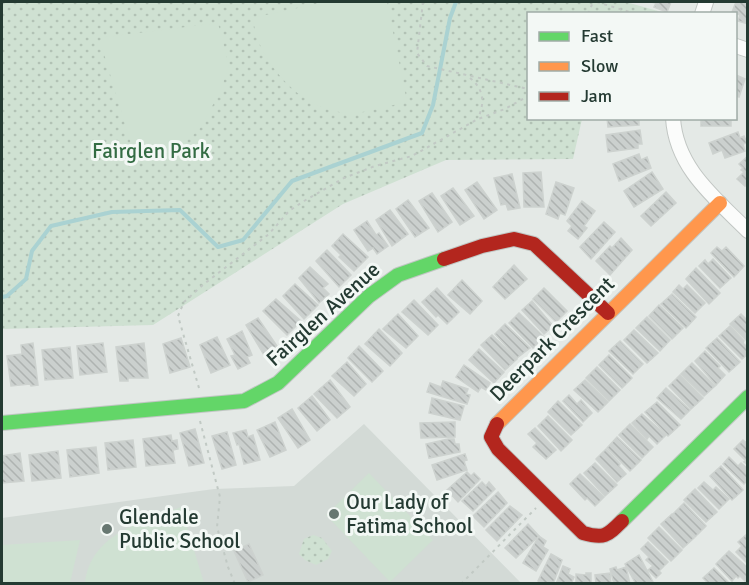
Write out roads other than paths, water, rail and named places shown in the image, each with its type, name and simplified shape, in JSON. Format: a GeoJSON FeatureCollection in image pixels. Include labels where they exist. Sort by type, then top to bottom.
{"type":"FeatureCollection","features":[{"type":"Feature","properties":{"kind":"street"},"geometry":{"type":"LineString","coordinates":[[673,120],[678,146],[687,166],[747,231]]}},
{"type":"Feature","properties":{"kind":"street","name":"Deerpark Crescent"},"geometry":{"type":"LineString","coordinates":[[720,203],[497,423],[491,437],[498,449],[583,533],[597,537],[609,534],[747,397]]}},
{"type":"Feature","properties":{"kind":"street","name":"Fairglen Avenue"},"geometry":{"type":"LineString","coordinates":[[2,423],[244,401],[278,383],[369,296],[398,275],[482,246],[514,239],[534,244],[608,313]]}},
{"type":"Feature","properties":{"kind":"waterway"},"geometry":{"type":"LineString","coordinates":[[2,297],[7,296],[26,279],[32,251],[51,226],[112,212],[180,210],[218,247],[243,240],[292,181],[422,133],[433,105],[450,18],[456,2]]}},
{"type":"Feature","properties":{"kind":"place","name":"Our Lady of Fatima School"},"geometry":{"type":"Point","coordinates":[334,514]}},
{"type":"Feature","properties":{"kind":"place","name":"Glendale Public School"},"geometry":{"type":"Point","coordinates":[107,529]}},
{"type":"Feature","properties":{"kind":"park label","name":"Fairglen Park"},"geometry":{"type":"Point","coordinates":[151,151]}}]}
